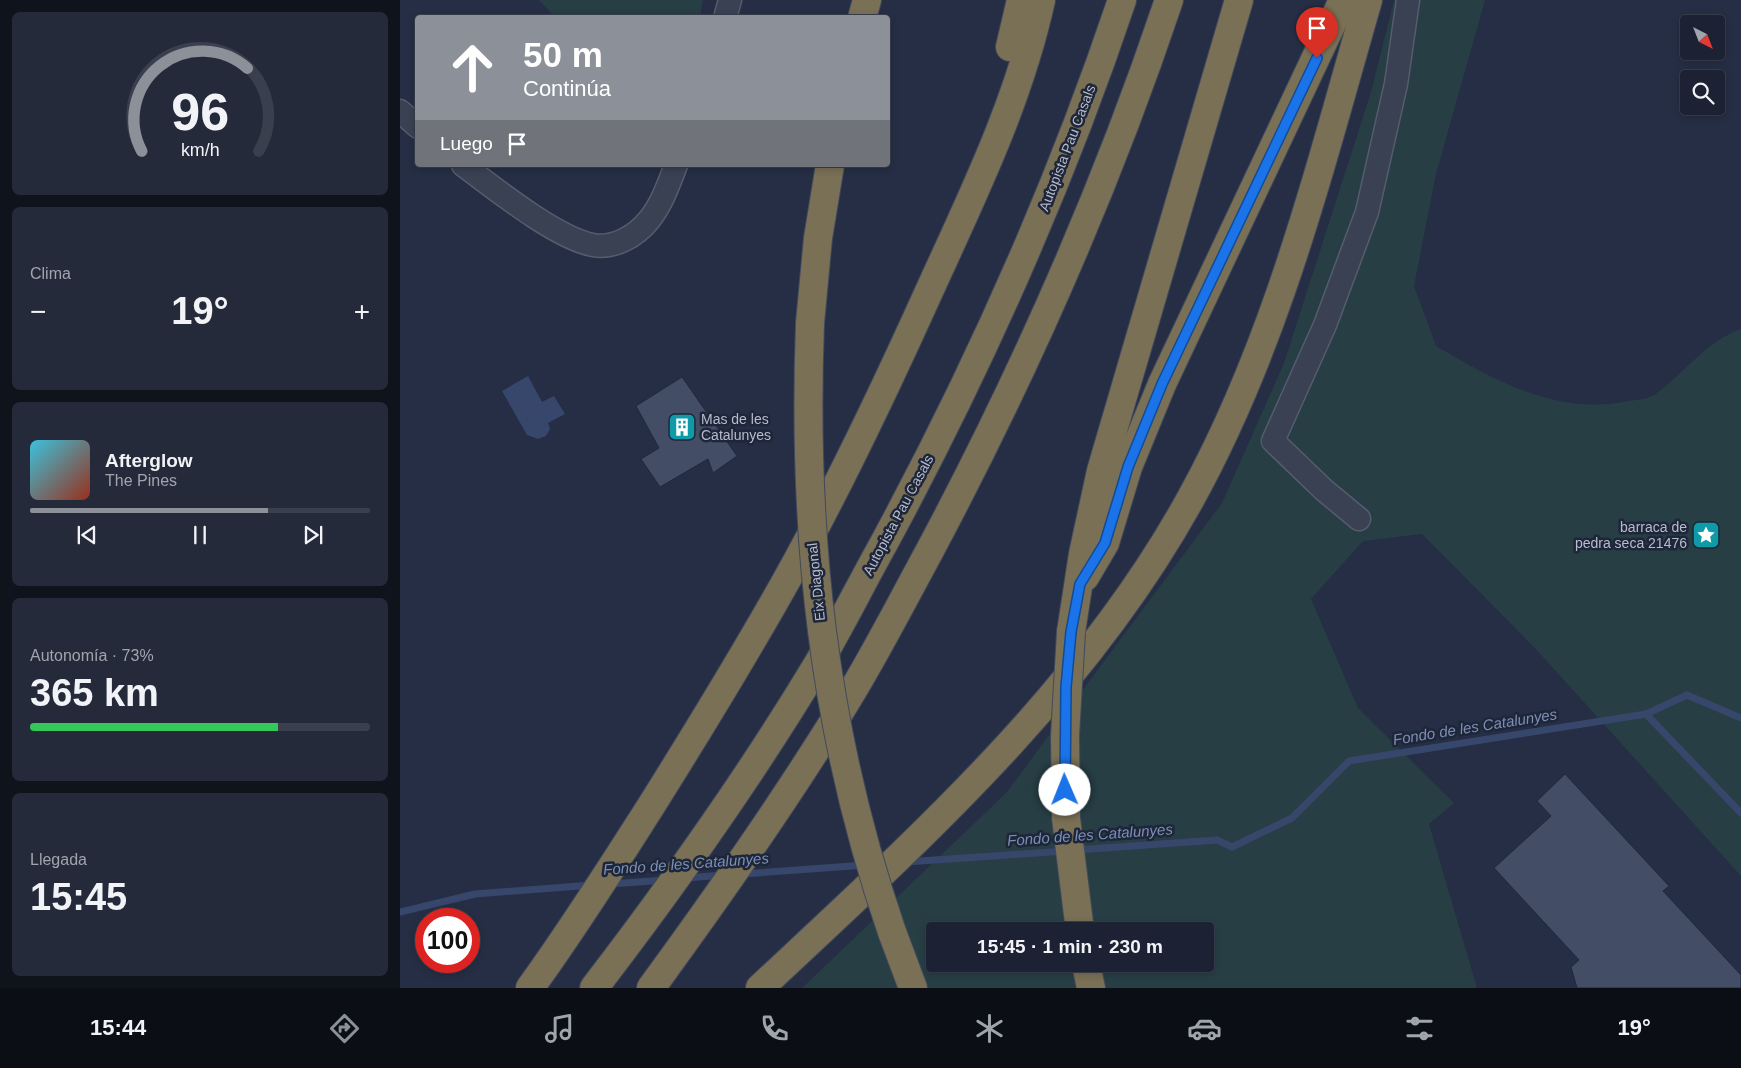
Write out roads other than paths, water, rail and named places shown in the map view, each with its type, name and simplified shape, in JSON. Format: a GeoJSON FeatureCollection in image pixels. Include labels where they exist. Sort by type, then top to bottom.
{"type":"FeatureCollection","features":[{"type":"Feature","properties":{"kind":"highway"},"geometry":{"type":"LineString","coordinates":[[844,15],[847,0]]}},
{"type":"Feature","properties":{"kind":"highway"},"geometry":{"type":"LineString","coordinates":[[863,15],[867,0]]}},
{"type":"Feature","properties":{"kind":"highway"},"geometry":{"type":"LineString","coordinates":[[884,390],[922,282],[979,146],[995,101],[1020,0]]}},
{"type":"Feature","properties":{"kind":"highway"},"geometry":{"type":"LineString","coordinates":[[530,988],[611,870],[678,763],[774,603],[837,486],[884,390],[987,166],[1025,60],[1041,0]]}},
{"type":"Feature","properties":{"kind":"highway","name":"Autopista Pau Casals"},"geometry":{"type":"LineString","coordinates":[[594,988],[685,864],[816,667],[919,478],[1022,261],[1067,151],[1122,0]]}},
{"type":"Feature","properties":{"kind":"highway"},"geometry":{"type":"LineString","coordinates":[[651,988],[722,890],[853,690],[959,496],[1004,407],[1063,278],[1111,160],[1169,0]]}},
{"type":"Feature","properties":{"kind":"highway"},"geometry":{"type":"LineString","coordinates":[[1079,922],[1067,835],[1065,736],[1071,632],[1080,584],[1083,554],[1101,471],[1239,0]]}},
{"type":"Feature","properties":{"kind":"highway"},"geometry":{"type":"LineString","coordinates":[[1080,584],[1105,543],[1128,467],[1162,384],[1343,0]]}},
{"type":"Feature","properties":{"kind":"highway"},"geometry":{"type":"LineString","coordinates":[[760,988],[906,849],[995,760],[1048,701],[1106,629],[1142,580],[1191,499],[1230,422],[1276,308],[1294,257],[1368,0]]}},
{"type":"Feature","properties":{"kind":"highway","name":"Eix Diagonal"},"geometry":{"type":"LineString","coordinates":[[830,167],[818,238],[810,323],[808,462],[816,593],[829,680],[845,766],[866,851],[892,932],[913,988]]}},
{"type":"Feature","properties":{"kind":"highway"},"geometry":{"type":"LineString","coordinates":[[1088,972],[1092,988]]}},
{"type":"Feature","properties":{"kind":"street"},"geometry":{"type":"LineString","coordinates":[[726,15],[730,0]]}},
{"type":"Feature","properties":{"kind":"street"},"geometry":{"type":"LineString","coordinates":[[1359,519],[1324,490],[1273,441],[1325,325],[1367,212],[1396,84],[1408,0]]}},
{"type":"Feature","properties":{"kind":"street"},"geometry":{"type":"LineString","coordinates":[[400,111],[415,124]]}},
{"type":"Feature","properties":{"kind":"street"},"geometry":{"type":"LineString","coordinates":[[466,167],[564,234],[593,246],[614,245],[632,236],[650,220],[663,197],[675,167]]}},
{"type":"Feature","properties":{"kind":"water"},"geometry":{"type":"Polygon","coordinates":[[[528,376],[542,402],[554,396],[565,414],[548,423],[550,429],[546,436],[538,439],[527,435],[502,391],[528,376]]]}},
{"type":"Feature","properties":{"kind":"waterway","name":"Fondo de les Catalunyes"},"geometry":{"type":"LineString","coordinates":[[1076,850],[1217,840],[1232,847],[1292,818],[1349,761],[1646,714],[1687,695],[1741,718]]}},
{"type":"Feature","properties":{"kind":"waterway"},"geometry":{"type":"LineString","coordinates":[[1646,714],[1741,813]]}},
{"type":"Feature","properties":{"kind":"waterway","name":"Fondo de les Catalunyes"},"geometry":{"type":"LineString","coordinates":[[906,862],[1065,851]]}},
{"type":"Feature","properties":{"kind":"waterway","name":"Fondo de les Catalunyes"},"geometry":{"type":"LineString","coordinates":[[742,874],[866,865]]}},
{"type":"Feature","properties":{"kind":"waterway","name":"Fondo de les Catalunyes"},"geometry":{"type":"LineString","coordinates":[[685,878],[724,875]]}},
{"type":"Feature","properties":{"kind":"waterway","name":"Fondo de les Catalunyes"},"geometry":{"type":"LineString","coordinates":[[610,884],[666,880]]}},
{"type":"Feature","properties":{"kind":"waterway","name":"Fondo de les Catalunyes"},"geometry":{"type":"LineString","coordinates":[[400,912],[475,894],[592,885]]}},
{"type":"Feature","properties":{"kind":"place","name":"Mas de les Catalunyes"},"geometry":{"type":"Point","coordinates":[682,427]}},
{"type":"Feature","properties":{"kind":"place","name":"barraca de pedra seca 21476"},"geometry":{"type":"Point","coordinates":[1706,535]}}]}
